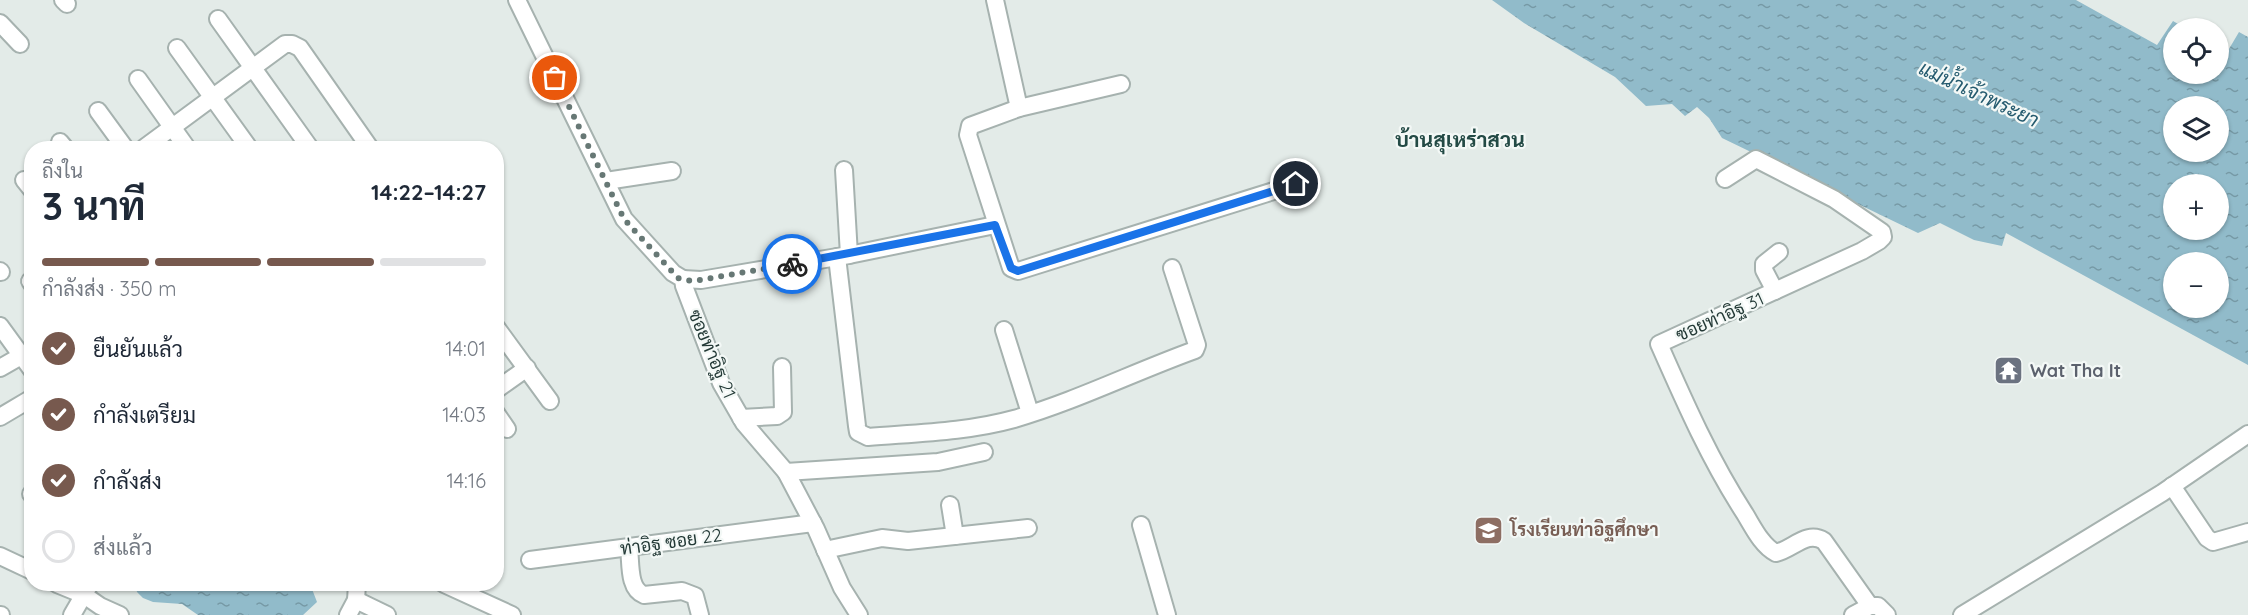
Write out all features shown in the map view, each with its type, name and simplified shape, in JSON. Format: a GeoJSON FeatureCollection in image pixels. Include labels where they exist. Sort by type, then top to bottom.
{"type":"FeatureCollection","features":[{"type":"Feature","properties":{"kind":"street"},"geometry":{"type":"LineString","coordinates":[[517,0],[624,219],[673,273],[683,279],[700,280],[843,256],[995,225]]}},
{"type":"Feature","properties":{"kind":"street"},"geometry":{"type":"LineString","coordinates":[[995,0],[1018,108]]}},
{"type":"Feature","properties":{"kind":"street"},"geometry":{"type":"LineString","coordinates":[[218,19],[304,141]]}},
{"type":"Feature","properties":{"kind":"street"},"geometry":{"type":"LineString","coordinates":[[0,23],[20,44]]}},
{"type":"Feature","properties":{"kind":"street"},"geometry":{"type":"LineString","coordinates":[[154,141],[285,44],[292,44],[300,48],[365,141]]}},
{"type":"Feature","properties":{"kind":"street"},"geometry":{"type":"LineString","coordinates":[[177,48],[244,141]]}},
{"type":"Feature","properties":{"kind":"street"},"geometry":{"type":"LineString","coordinates":[[138,79],[182,141]]}},
{"type":"Feature","properties":{"kind":"street"},"geometry":{"type":"LineString","coordinates":[[1121,84],[1018,108],[970,126],[968,135],[995,225],[1011,268],[1018,271],[1296,184]]}},
{"type":"Feature","properties":{"kind":"street"},"geometry":{"type":"LineString","coordinates":[[98,111],[120,141]]}},
{"type":"Feature","properties":{"kind":"street","name":"ซอยท่าอิฐ 31"},"geometry":{"type":"LineString","coordinates":[[1725,179],[1756,159],[1834,199],[1882,232],[1879,241],[1659,345],[1698,433],[1728,488],[1771,550],[1776,553],[1784,551],[1812,536],[1818,537],[1824,541],[1870,606]]}},
{"type":"Feature","properties":{"kind":"street"},"geometry":{"type":"LineString","coordinates":[[844,170],[843,256],[858,432],[868,437],[970,428],[1030,413],[1068,401],[1195,350],[1197,345],[1172,268]]}},
{"type":"Feature","properties":{"kind":"street"},"geometry":{"type":"LineString","coordinates":[[606,181],[672,171]]}},
{"type":"Feature","properties":{"kind":"street"},"geometry":{"type":"LineString","coordinates":[[1775,291],[1764,270],[1764,264],[1779,252]]}},
{"type":"Feature","properties":{"kind":"street","name":"ซอยท่าอิฐ 21"},"geometry":{"type":"LineString","coordinates":[[683,279],[721,383],[741,418],[760,444],[786,472],[813,523],[842,588],[859,615]]}},
{"type":"Feature","properties":{"kind":"street"},"geometry":{"type":"LineString","coordinates":[[0,326],[24,360]]}},
{"type":"Feature","properties":{"kind":"street"},"geometry":{"type":"LineString","coordinates":[[1004,330],[1030,413]]}},
{"type":"Feature","properties":{"kind":"street"},"geometry":{"type":"LineString","coordinates":[[504,338],[550,401]]}},
{"type":"Feature","properties":{"kind":"street"},"geometry":{"type":"LineString","coordinates":[[0,368],[21,356]]}},
{"type":"Feature","properties":{"kind":"street"},"geometry":{"type":"LineString","coordinates":[[741,418],[777,416],[783,412],[782,367]]}},
{"type":"Feature","properties":{"kind":"street"},"geometry":{"type":"LineString","coordinates":[[504,384],[527,368]]}},
{"type":"Feature","properties":{"kind":"street"},"geometry":{"type":"LineString","coordinates":[[0,417],[24,403]]}},
{"type":"Feature","properties":{"kind":"street"},"geometry":{"type":"LineString","coordinates":[[504,425],[507,429]]}},
{"type":"Feature","properties":{"kind":"street"},"geometry":{"type":"LineString","coordinates":[[1962,615],[2172,486],[2248,434]]}},
{"type":"Feature","properties":{"kind":"street"},"geometry":{"type":"LineString","coordinates":[[786,472],[938,462],[984,452]]}},
{"type":"Feature","properties":{"kind":"street"},"geometry":{"type":"LineString","coordinates":[[2172,486],[2207,538],[2213,542],[2248,532]]}},
{"type":"Feature","properties":{"kind":"street"},"geometry":{"type":"LineString","coordinates":[[950,505],[954,536]]}},
{"type":"Feature","properties":{"kind":"street","name":"ท่าอิฐ ซอย 22"},"geometry":{"type":"LineString","coordinates":[[530,560],[813,523]]}},
{"type":"Feature","properties":{"kind":"street"},"geometry":{"type":"LineString","coordinates":[[1141,525],[1167,615]]}},
{"type":"Feature","properties":{"kind":"street"},"geometry":{"type":"LineString","coordinates":[[825,550],[882,538],[908,541],[1028,528]]}},
{"type":"Feature","properties":{"kind":"street"},"geometry":{"type":"LineString","coordinates":[[629,548],[633,584],[638,592],[644,594],[687,591],[695,596],[700,615]]}},
{"type":"Feature","properties":{"kind":"street"},"geometry":{"type":"LineString","coordinates":[[0,556],[24,567]]}},
{"type":"Feature","properties":{"kind":"street"},"geometry":{"type":"LineString","coordinates":[[72,615],[86,591]]}},
{"type":"Feature","properties":{"kind":"street"},"geometry":{"type":"LineString","coordinates":[[89,591],[100,606],[120,615]]}},
{"type":"Feature","properties":{"kind":"street"},"geometry":{"type":"LineString","coordinates":[[459,591],[512,615]]}},
{"type":"Feature","properties":{"kind":"street"},"geometry":{"type":"LineString","coordinates":[[348,615],[357,592],[387,615]]}},
{"type":"Feature","properties":{"kind":"street"},"geometry":{"type":"LineString","coordinates":[[1853,615],[1870,606],[1878,606],[1887,615]]}},
{"type":"Feature","properties":{"kind":"water","name":"แม่น้ำเจ้าพระยา"},"geometry":{"type":"Polygon","coordinates":[[[1492,0],[2076,0],[2157,45],[2163,36],[2163,84],[2229,84],[2229,49],[2239,32],[2248,37],[2248,365],[2006,233],[2002,246],[1974,240],[1940,223],[1918,233],[1722,138],[1709,118],[1697,107],[1685,116],[1672,104],[1646,106],[1615,77],[1524,23],[1492,0]]]}},
{"type":"Feature","properties":{"kind":"water"},"geometry":{"type":"Polygon","coordinates":[[[313,591],[317,602],[303,615],[198,615],[182,604],[153,602],[143,598],[137,592],[313,591]]]}},
{"type":"Feature","properties":{"kind":"way so far"},"geometry":{"type":"LineString","coordinates":[[555,78],[624,219],[678,278],[692,281],[792,264]]}},
{"type":"Feature","properties":{"kind":"place","name":"Wat Tha It"},"geometry":{"type":"Point","coordinates":[2009,371]}},
{"type":"Feature","properties":{"kind":"place","name":"โรงเรียนท่าอิฐศึกษา"},"geometry":{"type":"Point","coordinates":[1489,530]}},
{"type":"Feature","properties":{"kind":"district","name":"บ้านสุเหร่าสวน"},"geometry":{"type":"Point","coordinates":[1460,140]}},
{"type":"Feature","properties":{"kind":"route"},"geometry":{"type":"LineString","coordinates":[[792,264],[849,255],[995,225],[1007,260],[1011,268],[1018,271],[1296,184]]}}]}
